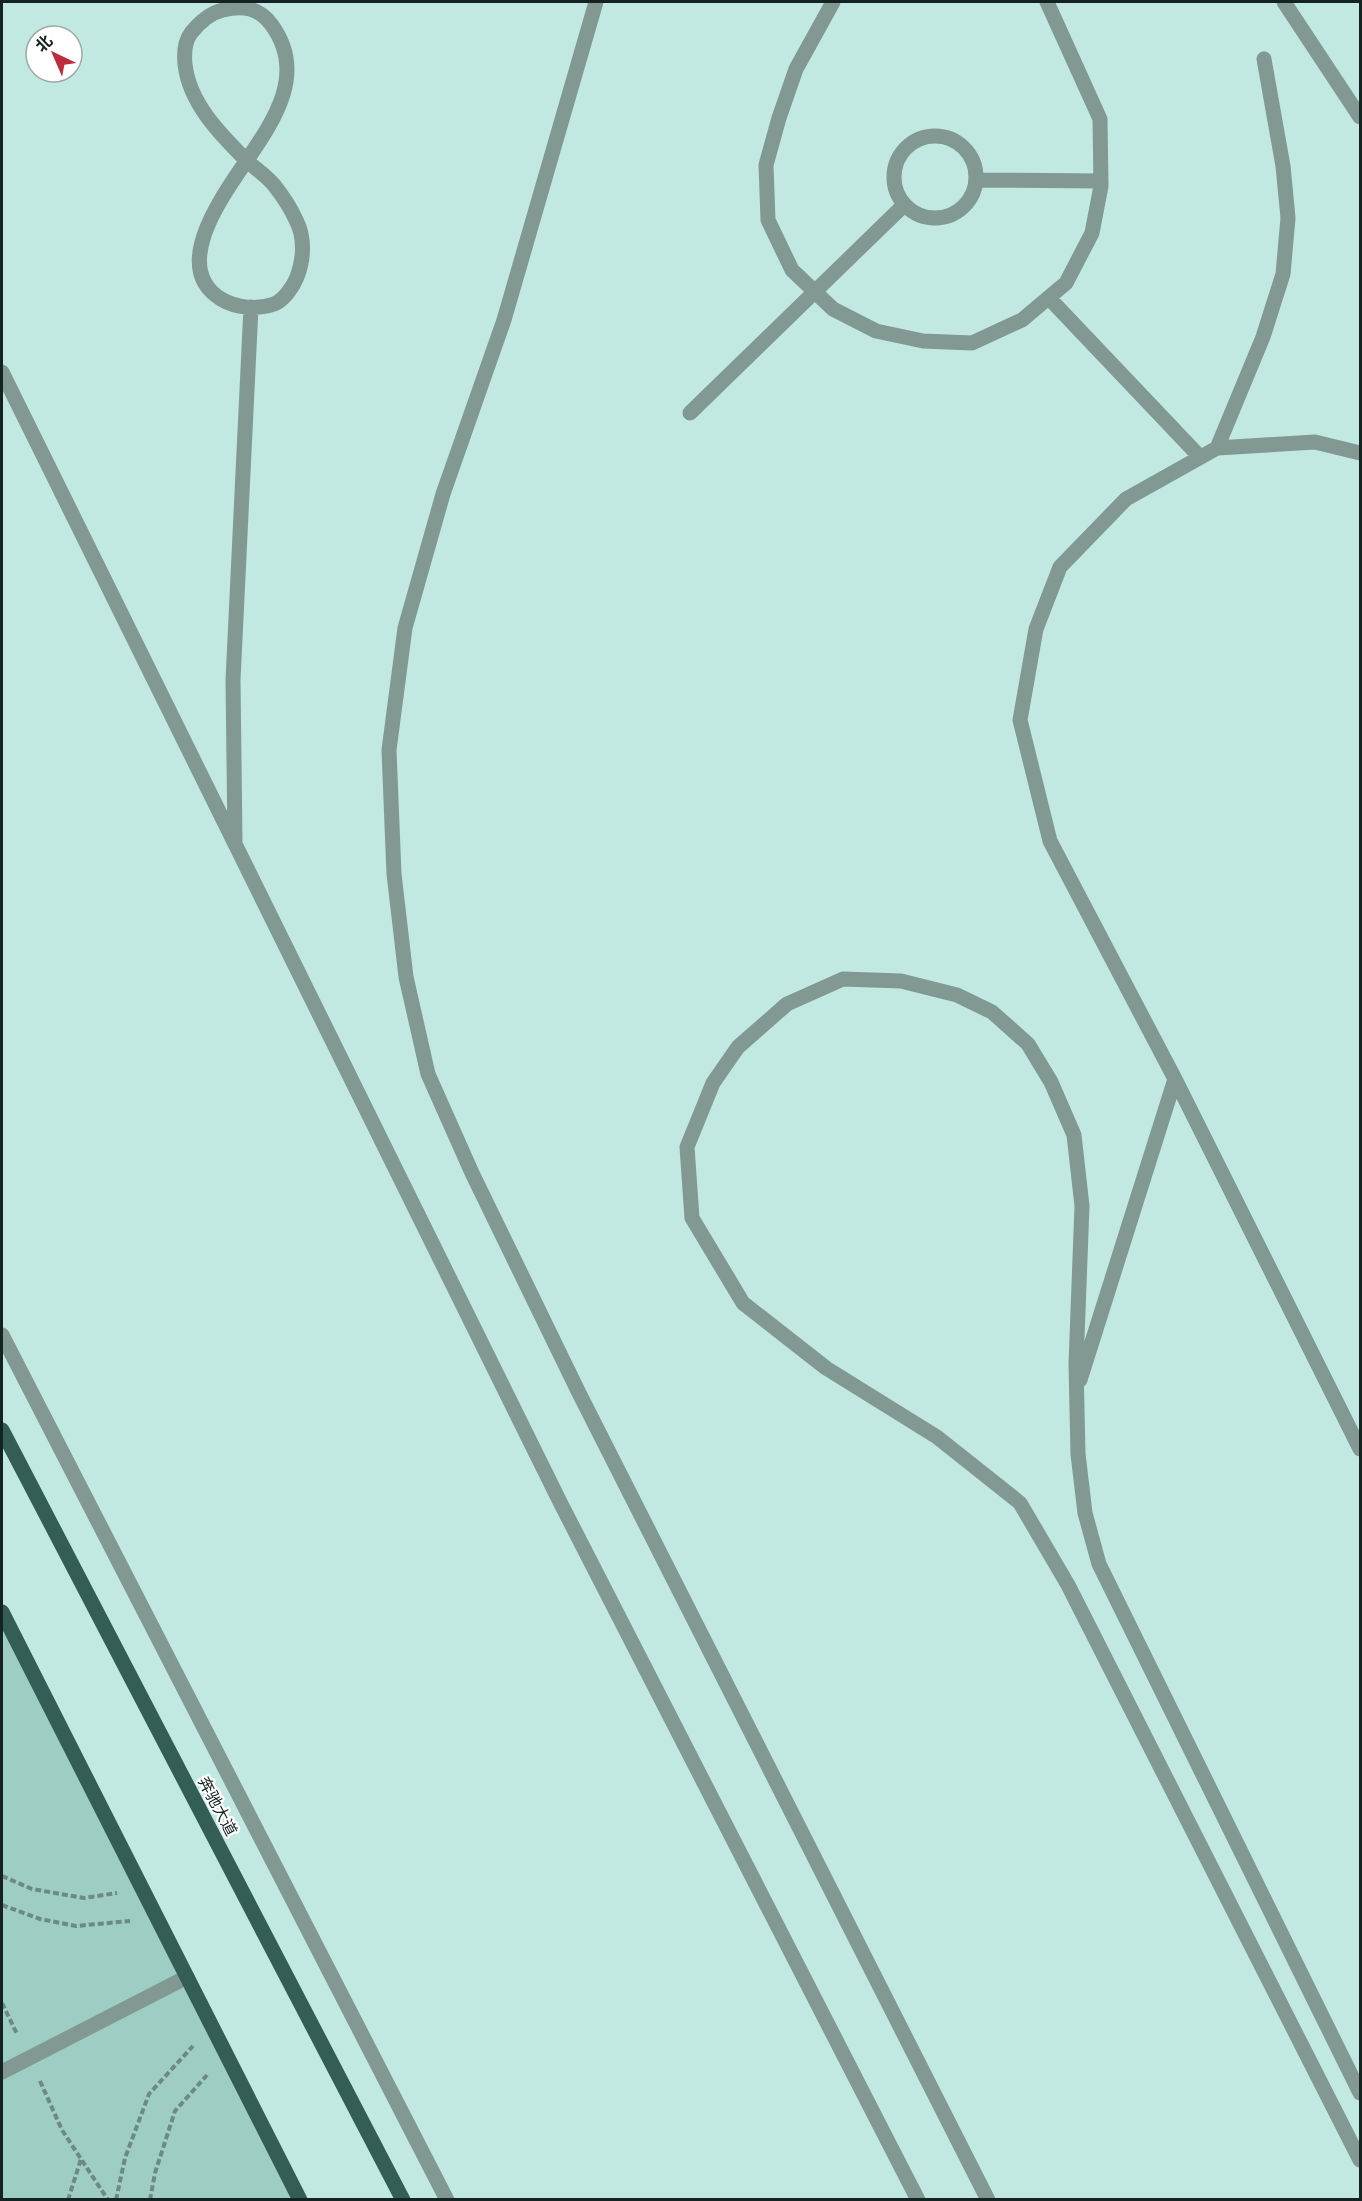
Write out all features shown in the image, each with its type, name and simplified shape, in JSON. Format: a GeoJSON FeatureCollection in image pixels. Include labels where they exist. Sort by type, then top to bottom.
{"type":"FeatureCollection","features":[{"type":"Feature","properties":{"kind":"main road","name":"奔驰大道"},"geometry":{"type":"LineString","coordinates":[[2,1430],[403,2199]]}},
{"type":"Feature","properties":{"kind":"main road"},"geometry":{"type":"LineString","coordinates":[[2,1612],[300,2199]]}},
{"type":"Feature","properties":{"kind":"street"},"geometry":{"type":"LineString","coordinates":[[596,2],[504,320],[442,494],[405,628],[389,750],[394,874],[406,977],[428,1074],[482,1194],[579,1394],[988,2199]]}},
{"type":"Feature","properties":{"kind":"street"},"geometry":{"type":"LineString","coordinates":[[833,2],[796,69],[766,165],[768,220],[792,270],[833,309],[876,331],[923,341],[972,344],[1023,320],[1066,284],[1092,233],[1101,181],[1100,119],[1047,2]]}},
{"type":"Feature","properties":{"kind":"street"},"geometry":{"type":"LineString","coordinates":[[1284,2],[1360,117]]}},
{"type":"Feature","properties":{"kind":"street"},"geometry":{"type":"LineString","coordinates":[[247,160],[210,122],[192,92],[186,74],[184,57],[188,38],[198,24],[218,11],[236,4],[255,10],[267,18],[280,36],[287,55],[288,73],[283,97],[269,127],[247,160],[220,200],[203,234],[200,263],[205,284],[217,296],[233,306],[251,308],[275,304],[293,287],[300,269],[303,241],[296,220],[274,186],[247,160]]}},
{"type":"Feature","properties":{"kind":"street"},"geometry":{"type":"LineString","coordinates":[[1217,448],[1263,337],[1284,274],[1288,218],[1281,156],[1264,59]]}},
{"type":"Feature","properties":{"kind":"street"},"geometry":{"type":"LineString","coordinates":[[932,135],[950,138],[966,148],[975,164],[976,180],[973,195],[963,208],[944,218],[927,218],[904,206],[897,193],[894,175],[899,157],[913,142],[932,135]]}},
{"type":"Feature","properties":{"kind":"street"},"geometry":{"type":"LineString","coordinates":[[976,180],[1101,181]]}},
{"type":"Feature","properties":{"kind":"street"},"geometry":{"type":"LineString","coordinates":[[690,413],[904,206]]}},
{"type":"Feature","properties":{"kind":"street"},"geometry":{"type":"LineString","coordinates":[[1049,298],[1200,457]]}},
{"type":"Feature","properties":{"kind":"street"},"geometry":{"type":"LineString","coordinates":[[236,846],[233,680],[251,308]]}},
{"type":"Feature","properties":{"kind":"street"},"geometry":{"type":"LineString","coordinates":[[2,372],[554,1491],[918,2199]]}},
{"type":"Feature","properties":{"kind":"street"},"geometry":{"type":"LineString","coordinates":[[1360,453],[1315,442],[1217,448],[1126,499],[1060,567],[1036,629],[1020,720],[1050,841],[1174,1079],[1360,1449]]}},
{"type":"Feature","properties":{"kind":"street"},"geometry":{"type":"LineString","coordinates":[[1360,2093],[1099,1564],[1086,1513],[1078,1454],[1077,1391],[1082,1206],[1074,1135],[1051,1082],[1028,1044],[992,1012],[957,995],[901,981],[843,979],[787,1004],[738,1047],[713,1083],[687,1147],[692,1218],[743,1303],[826,1368],[937,1437],[1020,1503],[1068,1585],[1360,2160]]}},
{"type":"Feature","properties":{"kind":"street"},"geometry":{"type":"LineString","coordinates":[[1077,1391],[1174,1079]]}},
{"type":"Feature","properties":{"kind":"street"},"geometry":{"type":"LineString","coordinates":[[2,1335],[447,2199]]}},
{"type":"Feature","properties":{"kind":"street"},"geometry":{"type":"LineString","coordinates":[[2,2072],[187,1977]]}},
{"type":"Feature","properties":{"kind":"path"},"geometry":{"type":"LineString","coordinates":[[2,1876],[32,1889],[84,1898],[143,1890]]}},
{"type":"Feature","properties":{"kind":"path"},"geometry":{"type":"LineString","coordinates":[[2,1905],[40,1918],[76,1926],[156,1916]]}},
{"type":"Feature","properties":{"kind":"path"},"geometry":{"type":"LineString","coordinates":[[2,2003],[30,2058],[62,2130],[108,2199]]}},
{"type":"Feature","properties":{"kind":"path"},"geometry":{"type":"LineString","coordinates":[[116,2199],[125,2158],[148,2094],[212,2026]]}},
{"type":"Feature","properties":{"kind":"path"},"geometry":{"type":"LineString","coordinates":[[150,2199],[175,2111],[226,2053]]}},
{"type":"Feature","properties":{"kind":"path"},"geometry":{"type":"LineString","coordinates":[[68,2199],[81,2159]]}},
{"type":"Feature","properties":{"kind":"green space"},"geometry":{"type":"Polygon","coordinates":[[[2,1612],[300,2199],[2,2199],[2,1612]]]}}]}
